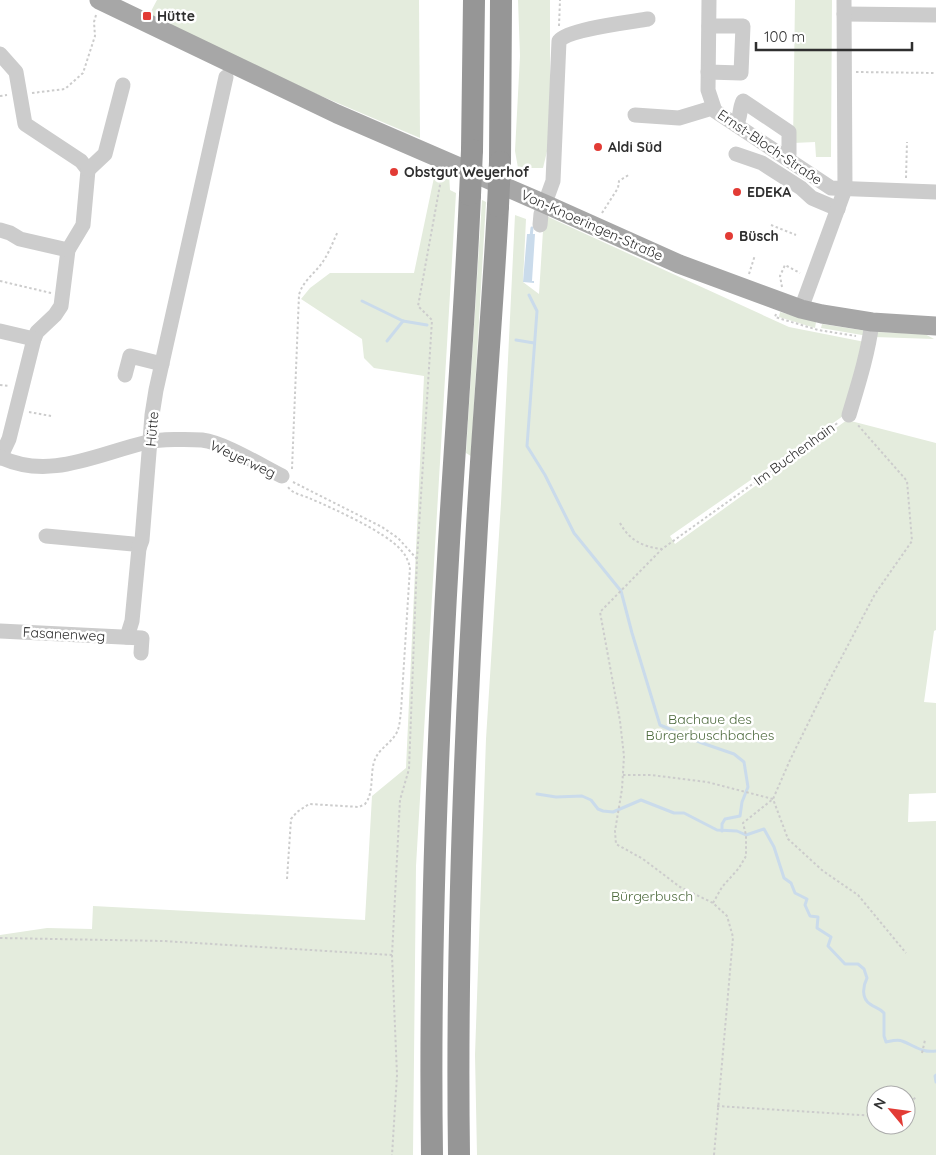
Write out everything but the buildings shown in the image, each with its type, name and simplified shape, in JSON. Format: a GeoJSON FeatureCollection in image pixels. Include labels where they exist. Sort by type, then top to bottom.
{"type":"FeatureCollection","features":[{"type":"Feature","properties":{"kind":"highway"},"geometry":{"type":"LineString","coordinates":[[432,1155],[432,979],[438,748],[465,303],[472,150],[474,0]]}},
{"type":"Feature","properties":{"kind":"highway"},"geometry":{"type":"LineString","coordinates":[[459,1155],[461,895],[465,760],[476,543],[498,206],[501,0]]}},
{"type":"Feature","properties":{"kind":"main road","name":"Von-Knoeringen-Straße"},"geometry":{"type":"LineString","coordinates":[[104,1],[337,114],[679,264],[800,308],[822,314],[872,322],[936,326]]}},
{"type":"Feature","properties":{"kind":"street","name":"Ernst-Bloch-Straße"},"geometry":{"type":"LineString","coordinates":[[709,0],[708,90],[712,108],[715,111],[831,188],[936,192]]}},
{"type":"Feature","properties":{"kind":"street"},"geometry":{"type":"LineString","coordinates":[[800,308],[845,189],[844,7],[936,15]]}},
{"type":"Feature","properties":{"kind":"street"},"geometry":{"type":"LineString","coordinates":[[540,225],[541,214],[553,181],[559,41],[564,36],[580,31],[648,19]]}},
{"type":"Feature","properties":{"kind":"street"},"geometry":{"type":"LineString","coordinates":[[708,72],[741,74],[743,26],[709,26]]}},
{"type":"Feature","properties":{"kind":"street"},"geometry":{"type":"LineString","coordinates":[[0,54],[16,72],[25,124],[81,161],[88,170]]}},
{"type":"Feature","properties":{"kind":"street","name":"Hütte"},"geometry":{"type":"LineString","coordinates":[[139,548],[142,540],[152,415],[226,77]]}},
{"type":"Feature","properties":{"kind":"street"},"geometry":{"type":"LineString","coordinates":[[0,457],[8,439],[34,339],[37,332],[59,310],[63,296],[68,250],[83,225],[88,170],[105,154],[122,86]]}},
{"type":"Feature","properties":{"kind":"street"},"geometry":{"type":"LineString","coordinates":[[736,125],[743,101],[789,132],[788,154],[786,158]]}},
{"type":"Feature","properties":{"kind":"street"},"geometry":{"type":"LineString","coordinates":[[635,115],[679,118],[712,108]]}},
{"type":"Feature","properties":{"kind":"street"},"geometry":{"type":"LineString","coordinates":[[736,154],[762,163],[802,188],[812,198],[838,209]]}},
{"type":"Feature","properties":{"kind":"street"},"geometry":{"type":"LineString","coordinates":[[0,230],[10,232],[20,239],[68,250]]}},
{"type":"Feature","properties":{"kind":"street","name":"Im Buchenhain"},"geometry":{"type":"LineString","coordinates":[[849,415],[862,372],[872,322]]}},
{"type":"Feature","properties":{"kind":"street"},"geometry":{"type":"LineString","coordinates":[[0,331],[34,339]]}},
{"type":"Feature","properties":{"kind":"street"},"geometry":{"type":"LineString","coordinates":[[126,375],[130,356],[162,364]]}},
{"type":"Feature","properties":{"kind":"street","name":"Weyerweg"},"geometry":{"type":"LineString","coordinates":[[0,457],[24,465],[66,466],[150,441],[202,440],[223,447],[285,478]]}},
{"type":"Feature","properties":{"kind":"street"},"geometry":{"type":"LineString","coordinates":[[46,536],[133,544],[139,548],[132,620],[127,637],[142,638],[141,653]]}},
{"type":"Feature","properties":{"kind":"street","name":"Fasanenweg"},"geometry":{"type":"LineString","coordinates":[[0,631],[127,637]]}},
{"type":"Feature","properties":{"kind":"path"},"geometry":{"type":"LineString","coordinates":[[559,41],[560,0]]}},
{"type":"Feature","properties":{"kind":"path"},"geometry":{"type":"LineString","coordinates":[[19,94],[65,89],[83,73],[95,36],[94,22],[104,1]]}},
{"type":"Feature","properties":{"kind":"path"},"geometry":{"type":"LineString","coordinates":[[843,72],[936,73]]}},
{"type":"Feature","properties":{"kind":"path"},"geometry":{"type":"LineString","coordinates":[[906,191],[907,142]]}},
{"type":"Feature","properties":{"kind":"path"},"geometry":{"type":"LineString","coordinates":[[392,1155],[397,1075],[392,955],[400,800],[408,769],[417,558],[432,320],[418,306],[445,161]]}},
{"type":"Feature","properties":{"kind":"path"},"geometry":{"type":"LineString","coordinates":[[595,226],[618,188],[619,181],[630,174]]}},
{"type":"Feature","properties":{"kind":"path"},"geometry":{"type":"LineString","coordinates":[[771,225],[796,235]]}},
{"type":"Feature","properties":{"kind":"path"},"geometry":{"type":"LineString","coordinates":[[285,478],[291,476],[299,295],[303,284],[325,258],[338,231]]}},
{"type":"Feature","properties":{"kind":"path"},"geometry":{"type":"LineString","coordinates":[[748,276],[755,255]]}},
{"type":"Feature","properties":{"kind":"path"},"geometry":{"type":"LineString","coordinates":[[780,301],[783,290],[780,276],[785,265],[798,272]]}},
{"type":"Feature","properties":{"kind":"path"},"geometry":{"type":"LineString","coordinates":[[0,281],[63,296]]}},
{"type":"Feature","properties":{"kind":"path"},"geometry":{"type":"LineString","coordinates":[[16,410],[51,416]]}},
{"type":"Feature","properties":{"kind":"path"},"geometry":{"type":"LineString","coordinates":[[713,903],[722,887],[746,856],[746,835],[743,822],[773,799],[828,682],[876,594],[912,541],[907,481],[849,415]]}},
{"type":"Feature","properties":{"kind":"path","name":"Im Buchenhain"},"geometry":{"type":"LineString","coordinates":[[622,775],[624,756],[620,721],[600,612],[662,549],[849,415]]}},
{"type":"Feature","properties":{"kind":"path"},"geometry":{"type":"LineString","coordinates":[[285,478],[382,527],[398,538],[417,558]]}},
{"type":"Feature","properties":{"kind":"path"},"geometry":{"type":"LineString","coordinates":[[285,478],[290,490],[308,497],[375,531],[395,544],[407,558],[410,567],[401,711],[398,730],[381,749],[375,759],[370,796],[365,804],[358,807],[309,804],[297,812],[291,820],[287,879]]}},
{"type":"Feature","properties":{"kind":"path"},"geometry":{"type":"LineString","coordinates":[[620,523],[624,531],[635,541],[650,548],[662,549]]}},
{"type":"Feature","properties":{"kind":"path"},"geometry":{"type":"LineString","coordinates":[[714,1155],[732,937],[727,916],[713,903],[680,887],[643,859],[616,844],[615,831],[622,775],[707,782],[773,799]]}},
{"type":"Feature","properties":{"kind":"path"},"geometry":{"type":"LineString","coordinates":[[773,799],[788,839],[823,871],[858,895],[906,953]]}},
{"type":"Feature","properties":{"kind":"path"},"geometry":{"type":"LineString","coordinates":[[0,938],[163,941],[392,955]]}},
{"type":"Feature","properties":{"kind":"path"},"geometry":{"type":"LineString","coordinates":[[922,1053],[925,1040]]}},
{"type":"Feature","properties":{"kind":"path"},"geometry":{"type":"LineString","coordinates":[[718,1106],[866,1115]]}},
{"type":"Feature","properties":{"kind":"green space"},"geometry":{"type":"Polygon","coordinates":[[[157,0],[419,0],[420,138],[314,93],[149,15],[157,0]]]}},
{"type":"Feature","properties":{"kind":"green space"},"geometry":{"type":"Polygon","coordinates":[[[518,0],[550,0],[550,139],[543,168],[518,168],[515,151],[520,56],[518,0]]]}},
{"type":"Feature","properties":{"kind":"green space"},"geometry":{"type":"Polygon","coordinates":[[[795,0],[832,0],[831,157],[816,157],[815,142],[793,143],[795,0]]]}},
{"type":"Feature","properties":{"kind":"green space"},"geometry":{"type":"Polygon","coordinates":[[[436,168],[449,174],[450,190],[456,193],[416,866],[413,1155],[0,1155],[0,935],[47,928],[92,929],[93,906],[365,920],[372,796],[406,768],[424,376],[374,368],[364,358],[362,339],[301,299],[310,288],[330,273],[414,273],[436,168]]]}},
{"type":"Feature","properties":{"kind":"green space"},"geometry":{"type":"Polygon","coordinates":[[[482,200],[486,202],[471,456],[466,453],[482,200]]]}},
{"type":"Feature","properties":{"kind":"green space","name":"Bürgerbusch"},"geometry":{"type":"Polygon","coordinates":[[[515,215],[526,219],[523,282],[539,294],[544,215],[789,327],[865,342],[846,414],[670,536],[675,544],[847,420],[936,443],[936,630],[934,631],[924,702],[936,703],[936,793],[909,794],[908,822],[936,821],[936,1155],[477,1155],[475,1055],[486,739],[501,503],[515,215]]]}},
{"type":"Feature","properties":{"kind":"green space"},"geometry":{"type":"Polygon","coordinates":[[[780,312],[816,322],[815,328],[779,317],[780,312]]]}},
{"type":"Feature","properties":{"kind":"green space"},"geometry":{"type":"Polygon","coordinates":[[[822,324],[867,331],[868,336],[821,328],[822,324]]]}},
{"type":"Feature","properties":{"kind":"green space"},"geometry":{"type":"Polygon","coordinates":[[[876,332],[925,334],[934,339],[874,337],[876,332]]]}},
{"type":"Feature","properties":{"kind":"water"},"geometry":{"type":"Polygon","coordinates":[[[527,234],[535,234],[532,281],[534,283],[523,282],[527,234]]]}},
{"type":"Feature","properties":{"kind":"waterway"},"geometry":{"type":"LineString","coordinates":[[531,237],[532,228]]}},
{"type":"Feature","properties":{"kind":"waterway"},"geometry":{"type":"LineString","coordinates":[[529,295],[537,311],[527,446],[545,475],[574,533],[621,591],[660,725],[734,754],[744,762],[748,787],[742,802],[740,816],[725,819],[722,824],[722,831]]}},
{"type":"Feature","properties":{"kind":"waterway"},"geometry":{"type":"LineString","coordinates":[[362,301],[403,321],[427,325]]}},
{"type":"Feature","properties":{"kind":"waterway"},"geometry":{"type":"LineString","coordinates":[[387,341],[403,321]]}},
{"type":"Feature","properties":{"kind":"waterway"},"geometry":{"type":"LineString","coordinates":[[516,340],[534,343]]}},
{"type":"Feature","properties":{"kind":"waterway"},"geometry":{"type":"LineString","coordinates":[[537,794],[556,797],[582,796],[591,800],[598,809],[613,812],[641,800],[674,813],[684,813],[717,830],[737,831],[746,835],[764,829],[774,847],[784,878],[791,883],[795,893],[807,899],[805,905],[810,916],[818,917],[817,928],[831,937],[828,946],[845,964],[858,964],[864,969],[867,978],[864,988],[865,999],[884,1013],[884,1036],[886,1042],[900,1040],[923,1050],[936,1051]]}},
{"type":"Feature","properties":{"kind":"waterway"},"geometry":{"type":"LineString","coordinates":[[936,1075],[936,1082]]}},
{"type":"Feature","properties":{"kind":"place","name":"Hütte"},"geometry":{"type":"Point","coordinates":[147,16]}},
{"type":"Feature","properties":{"kind":"place","name":"Aldi Süd"},"geometry":{"type":"Point","coordinates":[598,147]}},
{"type":"Feature","properties":{"kind":"place","name":"Obstgut Weyerhof"},"geometry":{"type":"Point","coordinates":[394,172]}},
{"type":"Feature","properties":{"kind":"place","name":"EDEKA"},"geometry":{"type":"Point","coordinates":[737,192]}},
{"type":"Feature","properties":{"kind":"place","name":"Büsch"},"geometry":{"type":"Point","coordinates":[729,236]}},
{"type":"Feature","properties":{"kind":"park label","name":"Bachaue des Bürgerbuschbaches"},"geometry":{"type":"Point","coordinates":[710,728]}}]}
